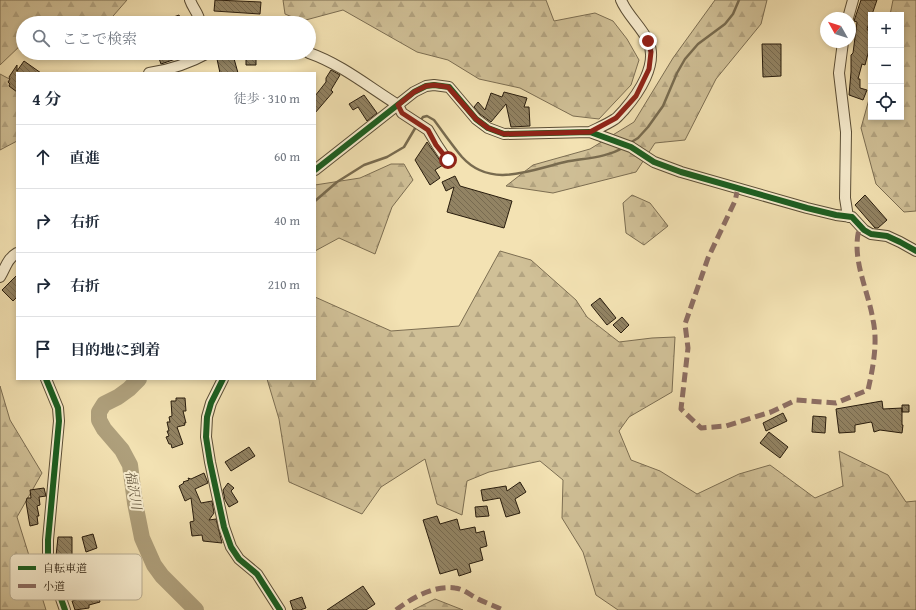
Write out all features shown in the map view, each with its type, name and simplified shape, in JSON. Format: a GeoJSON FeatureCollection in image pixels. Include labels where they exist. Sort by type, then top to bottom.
{"type":"FeatureCollection","features":[{"type":"Feature","properties":{"kind":"street"},"geometry":{"type":"LineString","coordinates":[[190,0],[192,6],[199,16]]}},
{"type":"Feature","properties":{"kind":"street"},"geometry":{"type":"LineString","coordinates":[[590,132],[616,118],[636,96],[649,69],[651,52],[648,41],[634,19],[625,10],[621,0]]}},
{"type":"Feature","properties":{"kind":"street"},"geometry":{"type":"LineString","coordinates":[[850,12],[853,0]]}},
{"type":"Feature","properties":{"kind":"street"},"geometry":{"type":"LineString","coordinates":[[842,48],[839,73],[846,132],[845,198],[848,217]]}},
{"type":"Feature","properties":{"kind":"street"},"geometry":{"type":"LineString","coordinates":[[316,55],[346,72],[398,105],[402,113],[428,130],[436,145],[448,160]]}},
{"type":"Feature","properties":{"kind":"street"},"geometry":{"type":"LineString","coordinates":[[154,72],[194,60]]}},
{"type":"Feature","properties":{"kind":"street"},"geometry":{"type":"LineString","coordinates":[[316,169],[414,92],[426,86],[434,85],[448,87],[476,119],[488,128],[504,134],[590,132],[630,147],[654,162],[682,172],[807,208],[852,217],[864,230],[871,234],[887,236],[916,252]]}},
{"type":"Feature","properties":{"kind":"street"},"geometry":{"type":"LineString","coordinates":[[0,276],[6,262],[11,256],[16,254]]}},
{"type":"Feature","properties":{"kind":"street"},"geometry":{"type":"LineString","coordinates":[[46,380],[58,408],[59,421],[48,554]]}},
{"type":"Feature","properties":{"kind":"street"},"geometry":{"type":"LineString","coordinates":[[222,380],[206,417],[206,437],[224,527],[231,547],[238,559],[257,574],[280,610]]}},
{"type":"Feature","properties":{"kind":"street"},"geometry":{"type":"LineString","coordinates":[[61,600],[65,610]]}},
{"type":"Feature","properties":{"kind":"green space"},"geometry":{"type":"Polygon","coordinates":[[[0,0],[127,0],[113,16],[16,16],[16,50],[0,65],[0,0]]]}},
{"type":"Feature","properties":{"kind":"green space"},"geometry":{"type":"Polygon","coordinates":[[[283,0],[546,0],[554,21],[595,13],[613,21],[627,39],[639,60],[631,85],[599,119],[573,116],[520,88],[479,79],[448,60],[417,52],[343,10],[316,17],[316,16],[290,16],[285,14],[283,0]]]}},
{"type":"Feature","properties":{"kind":"green space"},"geometry":{"type":"Polygon","coordinates":[[[715,0],[767,0],[761,24],[716,79],[685,140],[655,143],[636,172],[553,193],[506,186],[533,165],[590,149],[634,122],[673,58],[715,0]]]}},
{"type":"Feature","properties":{"kind":"green space"},"geometry":{"type":"Polygon","coordinates":[[[893,0],[916,0],[916,211],[904,212],[876,184],[861,128],[868,103],[868,120],[904,120],[904,12],[891,12],[893,0]]]}},
{"type":"Feature","properties":{"kind":"green space"},"geometry":{"type":"Polygon","coordinates":[[[0,74],[16,82],[16,142],[0,150],[0,74]]]}},
{"type":"Feature","properties":{"kind":"green space"},"geometry":{"type":"Polygon","coordinates":[[[391,164],[404,164],[413,180],[392,207],[375,254],[339,238],[316,250],[316,185],[360,178],[391,164]]]}},
{"type":"Feature","properties":{"kind":"green space"},"geometry":{"type":"Polygon","coordinates":[[[632,195],[650,203],[668,226],[644,245],[626,233],[623,203],[632,195]]]}},
{"type":"Feature","properties":{"kind":"green space"},"geometry":{"type":"Polygon","coordinates":[[[500,251],[531,260],[576,300],[587,317],[619,342],[675,337],[672,392],[629,417],[619,431],[631,460],[660,471],[697,494],[739,474],[770,465],[815,498],[843,486],[839,451],[888,475],[906,502],[916,501],[916,610],[618,610],[596,595],[583,552],[562,518],[563,480],[540,461],[489,472],[467,481],[462,515],[437,504],[425,459],[381,487],[362,514],[289,482],[279,419],[267,380],[316,380],[316,297],[391,331],[459,326],[500,251]]]}},
{"type":"Feature","properties":{"kind":"green space"},"geometry":{"type":"Polygon","coordinates":[[[0,386],[10,420],[42,473],[17,517],[29,554],[10,554],[10,600],[43,600],[46,610],[0,610],[0,386]]]}},
{"type":"Feature","properties":{"kind":"green space"},"geometry":{"type":"Polygon","coordinates":[[[435,599],[463,610],[413,610],[435,599]]]}},
{"type":"Feature","properties":{"kind":"building"},"geometry":{"type":"Polygon","coordinates":[[[215,0],[261,2],[260,14],[214,11],[215,0]]]}},
{"type":"Feature","properties":{"kind":"building"},"geometry":{"type":"Polygon","coordinates":[[[861,0],[877,0],[873,12],[868,12],[868,54],[865,65],[862,64],[858,79],[860,79],[860,88],[867,90],[863,100],[849,95],[851,55],[854,48],[856,48],[856,15],[861,0]]]}},
{"type":"Feature","properties":{"kind":"building"},"geometry":{"type":"Polygon","coordinates":[[[762,44],[781,44],[781,76],[763,77],[762,44]]]}},
{"type":"Feature","properties":{"kind":"building"},"geometry":{"type":"Polygon","coordinates":[[[160,60],[173,60],[161,64],[160,60]]]}},
{"type":"Feature","properties":{"kind":"building"},"geometry":{"type":"Polygon","coordinates":[[[217,60],[234,60],[238,72],[220,72],[217,60]]]}},
{"type":"Feature","properties":{"kind":"building"},"geometry":{"type":"Polygon","coordinates":[[[246,60],[256,60],[256,65],[246,65],[246,60]]]}},
{"type":"Feature","properties":{"kind":"building"},"geometry":{"type":"Polygon","coordinates":[[[24,61],[40,72],[16,72],[16,91],[9,86],[10,84],[8,82],[10,79],[9,77],[17,65],[17,71],[24,61]]]}},
{"type":"Feature","properties":{"kind":"building"},"geometry":{"type":"Polygon","coordinates":[[[331,70],[340,75],[331,90],[333,92],[316,112],[316,95],[326,82],[326,78],[331,70]]]}},
{"type":"Feature","properties":{"kind":"building"},"geometry":{"type":"Polygon","coordinates":[[[504,92],[527,98],[524,107],[529,107],[530,126],[511,127],[506,104],[491,122],[480,114],[474,107],[478,102],[485,110],[491,93],[502,97],[504,92]]]}},
{"type":"Feature","properties":{"kind":"building"},"geometry":{"type":"Polygon","coordinates":[[[364,95],[377,113],[367,121],[358,107],[353,110],[349,104],[364,95]]]}},
{"type":"Feature","properties":{"kind":"building"},"geometry":{"type":"Polygon","coordinates":[[[427,142],[443,165],[435,170],[440,178],[430,185],[415,160],[427,142]]]}},
{"type":"Feature","properties":{"kind":"building"},"geometry":{"type":"Polygon","coordinates":[[[455,176],[460,186],[512,201],[504,228],[447,212],[454,187],[446,191],[442,182],[455,176]]]}},
{"type":"Feature","properties":{"kind":"building"},"geometry":{"type":"Polygon","coordinates":[[[865,195],[887,220],[878,228],[875,228],[855,205],[865,195]]]}},
{"type":"Feature","properties":{"kind":"building"},"geometry":{"type":"Polygon","coordinates":[[[16,276],[16,298],[13,301],[2,290],[16,276]]]}},
{"type":"Feature","properties":{"kind":"building"},"geometry":{"type":"Polygon","coordinates":[[[600,298],[616,318],[607,325],[591,305],[600,298]]]}},
{"type":"Feature","properties":{"kind":"building"},"geometry":{"type":"Polygon","coordinates":[[[622,317],[629,325],[621,333],[613,325],[622,317]]]}},
{"type":"Feature","properties":{"kind":"building"},"geometry":{"type":"Polygon","coordinates":[[[176,398],[185,398],[186,411],[183,411],[186,423],[184,423],[185,425],[177,427],[183,444],[172,448],[166,437],[169,436],[167,431],[169,431],[167,422],[170,422],[169,417],[172,416],[171,401],[176,401],[176,398]]]}},
{"type":"Feature","properties":{"kind":"building"},"geometry":{"type":"Polygon","coordinates":[[[882,401],[883,409],[902,408],[902,405],[909,405],[909,412],[902,412],[902,433],[880,430],[874,432],[871,422],[855,425],[855,432],[839,433],[836,409],[882,401]]]}},
{"type":"Feature","properties":{"kind":"building"},"geometry":{"type":"Polygon","coordinates":[[[783,413],[787,421],[766,431],[763,423],[783,413]]]}},
{"type":"Feature","properties":{"kind":"building"},"geometry":{"type":"Polygon","coordinates":[[[813,416],[826,417],[825,433],[812,432],[813,416]]]}},
{"type":"Feature","properties":{"kind":"building"},"geometry":{"type":"Polygon","coordinates":[[[769,432],[788,447],[780,458],[760,443],[769,432]]]}},
{"type":"Feature","properties":{"kind":"building"},"geometry":{"type":"Polygon","coordinates":[[[249,447],[255,456],[231,471],[225,462],[249,447]]]}},
{"type":"Feature","properties":{"kind":"building"},"geometry":{"type":"Polygon","coordinates":[[[204,473],[208,483],[195,489],[201,503],[212,501],[214,513],[209,520],[216,519],[222,543],[203,541],[202,535],[192,536],[190,522],[194,521],[191,498],[185,501],[179,486],[184,483],[183,482],[189,480],[188,478],[191,479],[204,473]]]}},
{"type":"Feature","properties":{"kind":"building"},"geometry":{"type":"Polygon","coordinates":[[[520,482],[526,492],[515,499],[520,513],[506,517],[500,498],[483,501],[481,490],[506,486],[507,491],[520,482]]]}},
{"type":"Feature","properties":{"kind":"building"},"geometry":{"type":"Polygon","coordinates":[[[228,483],[234,488],[231,491],[238,502],[229,507],[225,500],[223,490],[228,483]]]}},
{"type":"Feature","properties":{"kind":"building"},"geometry":{"type":"Polygon","coordinates":[[[44,488],[46,496],[39,497],[40,505],[37,506],[39,516],[37,516],[38,524],[30,526],[26,502],[27,498],[31,498],[30,490],[44,488]]]}},
{"type":"Feature","properties":{"kind":"building"},"geometry":{"type":"Polygon","coordinates":[[[487,506],[489,516],[476,517],[475,507],[487,506]]]}},
{"type":"Feature","properties":{"kind":"building"},"geometry":{"type":"Polygon","coordinates":[[[437,516],[440,524],[457,519],[460,530],[475,527],[476,533],[484,531],[487,546],[480,548],[483,560],[469,564],[471,572],[459,576],[457,569],[440,574],[423,520],[437,516]]]}},
{"type":"Feature","properties":{"kind":"building"},"geometry":{"type":"Polygon","coordinates":[[[93,534],[97,548],[86,552],[82,537],[93,534]]]}},
{"type":"Feature","properties":{"kind":"building"},"geometry":{"type":"Polygon","coordinates":[[[58,537],[72,537],[72,554],[56,554],[58,537]]]}},
{"type":"Feature","properties":{"kind":"building"},"geometry":{"type":"Polygon","coordinates":[[[363,586],[375,604],[366,610],[327,610],[363,586]]]}},
{"type":"Feature","properties":{"kind":"building"},"geometry":{"type":"Polygon","coordinates":[[[302,597],[306,608],[293,610],[290,601],[302,597]]]}},
{"type":"Feature","properties":{"kind":"building"},"geometry":{"type":"Polygon","coordinates":[[[100,600],[100,602],[89,605],[89,608],[75,610],[72,601],[100,600]]]}},
{"type":"Feature","properties":{"kind":"waterway"},"geometry":{"type":"LineString","coordinates":[[630,143],[638,138],[648,127],[663,106],[677,73],[685,59],[698,44],[725,24],[733,14],[739,0]]}},
{"type":"Feature","properties":{"kind":"waterway"},"geometry":{"type":"LineString","coordinates":[[420,121],[423,117],[427,116],[434,120],[462,157],[473,167],[498,175],[525,172],[565,162],[603,156],[624,147]]}},
{"type":"Feature","properties":{"kind":"waterway"},"geometry":{"type":"LineString","coordinates":[[316,200],[337,182],[364,165],[387,157],[404,147],[417,125]]}},
{"type":"Feature","properties":{"kind":"waterway","name":"福沢川"},"geometry":{"type":"LineString","coordinates":[[138,380],[118,397],[104,404],[99,412],[99,420],[104,429],[122,450],[130,465],[135,503],[142,538],[154,565],[162,576],[196,610]]}},
{"type":"Feature","properties":{"kind":"marked path"},"geometry":{"type":"LineString","coordinates":[[738,188],[735,201],[708,258],[685,324],[688,348],[681,409],[701,428],[726,426],[771,412],[796,400],[836,403],[868,390],[873,364],[875,337],[871,308],[858,261],[857,238],[860,226]]}},
{"type":"Feature","properties":{"kind":"marked path"},"geometry":{"type":"LineString","coordinates":[[396,610],[424,593],[439,588],[455,588],[467,592],[478,599],[503,610]]}},
{"type":"Feature","properties":{"kind":"cycle path"},"geometry":{"type":"LineString","coordinates":[[316,169],[414,92],[426,86],[434,85],[449,87],[476,119],[488,128],[504,134],[590,132],[631,147],[654,162],[681,172],[807,208],[852,217],[864,230],[871,234],[887,236],[916,251]]}},
{"type":"Feature","properties":{"kind":"cycle path"},"geometry":{"type":"LineString","coordinates":[[46,380],[58,408],[59,421],[48,554]]}},
{"type":"Feature","properties":{"kind":"cycle path"},"geometry":{"type":"LineString","coordinates":[[222,380],[211,403],[207,417],[206,437],[224,527],[231,547],[239,559],[257,574],[280,610]]}},
{"type":"Feature","properties":{"kind":"cycle path"},"geometry":{"type":"LineString","coordinates":[[61,600],[65,610]]}},
{"type":"Feature","properties":{"kind":"route"},"geometry":{"type":"LineString","coordinates":[[448,160],[436,145],[428,130],[402,113],[398,105],[414,92],[426,86],[434,85],[448,87],[461,100],[476,119],[488,128],[504,134],[575,131],[590,132],[616,118],[636,96],[649,69],[651,52],[648,41]]}}]}
